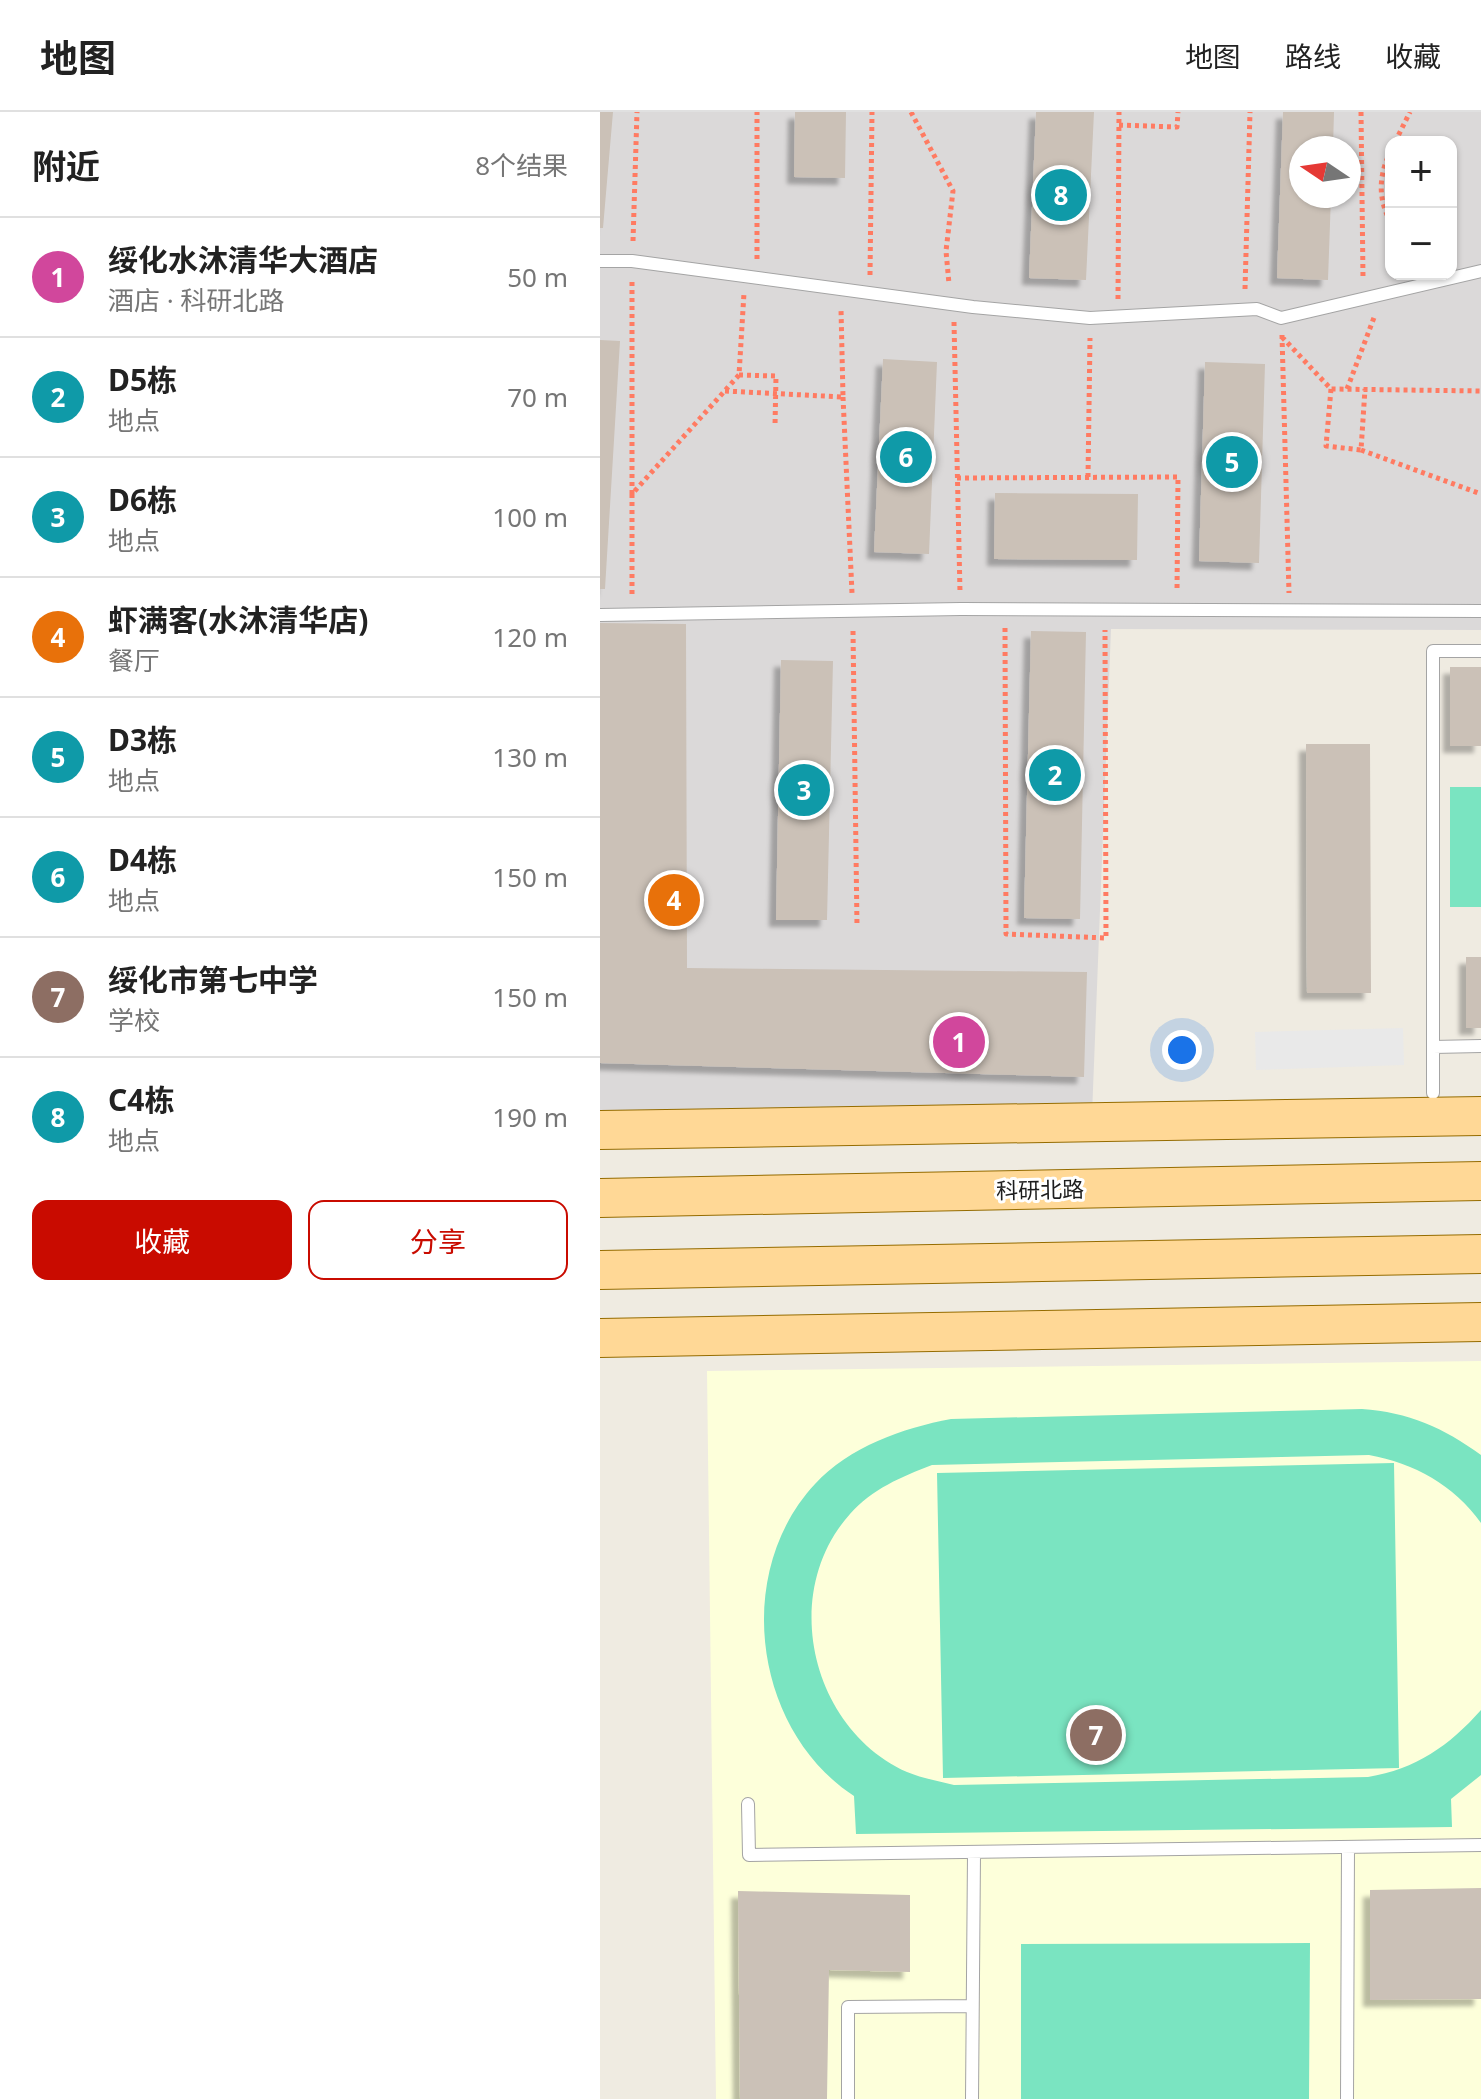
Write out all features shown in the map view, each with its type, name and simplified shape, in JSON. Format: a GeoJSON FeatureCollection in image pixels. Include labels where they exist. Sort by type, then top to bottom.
{"type":"FeatureCollection","features":[{"type":"Feature","properties":{"kind":"main road"},"geometry":{"type":"LineString","coordinates":[[600,1130],[1481,1116]]}},
{"type":"Feature","properties":{"kind":"main road","name":"科研北路"},"geometry":{"type":"LineString","coordinates":[[600,1198],[1481,1181]]}},
{"type":"Feature","properties":{"kind":"main road"},"geometry":{"type":"LineString","coordinates":[[600,1270],[1481,1254]]}},
{"type":"Feature","properties":{"kind":"main road"},"geometry":{"type":"LineString","coordinates":[[600,1338],[1481,1322]]}},
{"type":"Feature","properties":{"kind":"lane"},"geometry":{"type":"LineString","coordinates":[[600,261],[632,261],[954,304],[1090,318],[1257,309],[1281,318],[1481,271]]}},
{"type":"Feature","properties":{"kind":"lane"},"geometry":{"type":"LineString","coordinates":[[600,615],[961,609],[1481,611]]}},
{"type":"Feature","properties":{"kind":"lane"},"geometry":{"type":"LineString","coordinates":[[1433,1093],[1433,651],[1481,651]]}},
{"type":"Feature","properties":{"kind":"lane"},"geometry":{"type":"LineString","coordinates":[[1433,1047],[1481,1046]]}},
{"type":"Feature","properties":{"kind":"lane"},"geometry":{"type":"LineString","coordinates":[[748,1804],[749,1855],[1481,1845]]}},
{"type":"Feature","properties":{"kind":"lane"},"geometry":{"type":"LineString","coordinates":[[1347,2099],[1348,1847]]}},
{"type":"Feature","properties":{"kind":"lane"},"geometry":{"type":"LineString","coordinates":[[972,2099],[974,1854]]}},
{"type":"Feature","properties":{"kind":"lane"},"geometry":{"type":"LineString","coordinates":[[848,2099],[848,2007],[971,2006]]}},
{"type":"Feature","properties":{"kind":"path"},"geometry":{"type":"LineString","coordinates":[[632,614],[632,261],[637,112]]}},
{"type":"Feature","properties":{"kind":"path"},"geometry":{"type":"LineString","coordinates":[[632,494],[739,375],[751,277],[757,112]]}},
{"type":"Feature","properties":{"kind":"path"},"geometry":{"type":"LineString","coordinates":[[869,293],[872,112]]}},
{"type":"Feature","properties":{"kind":"path"},"geometry":{"type":"LineString","coordinates":[[911,112],[953,191],[946,251],[954,304],[961,609]]}},
{"type":"Feature","properties":{"kind":"path"},"geometry":{"type":"LineString","coordinates":[[1118,316],[1119,112]]}},
{"type":"Feature","properties":{"kind":"path"},"geometry":{"type":"LineString","coordinates":[[1119,125],[1177,127],[1178,112]]}},
{"type":"Feature","properties":{"kind":"path"},"geometry":{"type":"LineString","coordinates":[[1244,310],[1250,112]]}},
{"type":"Feature","properties":{"kind":"path"},"geometry":{"type":"LineString","coordinates":[[1361,112],[1363,299]]}},
{"type":"Feature","properties":{"kind":"path"},"geometry":{"type":"LineString","coordinates":[[1398,136],[1410,112]]}},
{"type":"Feature","properties":{"kind":"path"},"geometry":{"type":"LineString","coordinates":[[1385,163],[1380,194],[1385,207]]}},
{"type":"Feature","properties":{"kind":"path"},"geometry":{"type":"LineString","coordinates":[[840,289],[853,610],[857,926]]}},
{"type":"Feature","properties":{"kind":"path"},"geometry":{"type":"LineString","coordinates":[[1347,389],[1383,294]]}},
{"type":"Feature","properties":{"kind":"path"},"geometry":{"type":"LineString","coordinates":[[1088,477],[1090,318]]}},
{"type":"Feature","properties":{"kind":"path"},"geometry":{"type":"LineString","coordinates":[[1281,318],[1290,609]]}},
{"type":"Feature","properties":{"kind":"path"},"geometry":{"type":"LineString","coordinates":[[1282,337],[1331,389],[1481,391]]}},
{"type":"Feature","properties":{"kind":"path"},"geometry":{"type":"LineString","coordinates":[[739,375],[776,376],[775,426]]}},
{"type":"Feature","properties":{"kind":"path"},"geometry":{"type":"LineString","coordinates":[[1331,389],[1326,446],[1361,450],[1481,494]]}},
{"type":"Feature","properties":{"kind":"path"},"geometry":{"type":"LineString","coordinates":[[1361,450],[1365,389]]}},
{"type":"Feature","properties":{"kind":"path"},"geometry":{"type":"LineString","coordinates":[[724,391],[843,397]]}},
{"type":"Feature","properties":{"kind":"path"},"geometry":{"type":"LineString","coordinates":[[957,478],[1178,477],[1177,609]]}},
{"type":"Feature","properties":{"kind":"path"},"geometry":{"type":"LineString","coordinates":[[1005,609],[1006,934],[1106,938],[1105,609]]}},
{"type":"Feature","properties":{"kind":"shaded area"},"geometry":{"type":"Polygon","coordinates":[[[600,112],[1481,112],[1481,630],[1111,629],[1092,1115],[600,1121],[600,112]]]}},
{"type":"Feature","properties":{"kind":"shaded area"},"geometry":{"type":"Polygon","coordinates":[[[1403,1028],[1404,1065],[1256,1070],[1255,1032],[1403,1028]]]}},
{"type":"Feature","properties":{"kind":"shaded area"},"geometry":{"type":"Polygon","coordinates":[[[1481,1361],[1481,2099],[716,2099],[707,1371],[1481,1361]]]}},
{"type":"Feature","properties":{"kind":"green space"},"geometry":{"type":"Polygon","coordinates":[[[1450,787],[1481,787],[1481,907],[1450,907],[1450,787]]]}},
{"type":"Feature","properties":{"kind":"green space"},"geometry":{"type":"Polygon","coordinates":[[[1362,1409],[1425,1423],[1481,1455],[1481,1523],[1458,1497],[1432,1478],[1402,1464],[1369,1455],[932,1465],[898,1479],[868,1497],[850,1514],[828,1546],[815,1582],[812,1619],[816,1656],[828,1692],[848,1725],[874,1752],[907,1772],[954,1785],[1368,1777],[1401,1768],[1430,1754],[1457,1735],[1481,1710],[1481,1775],[1451,1799],[1452,1827],[856,1834],[854,1796],[820,1768],[794,1732],[776,1692],[766,1649],[764,1605],[772,1561],[789,1520],[815,1484],[829,1471],[878,1441],[951,1419],[1362,1409]]]}},
{"type":"Feature","properties":{"kind":"green space"},"geometry":{"type":"Polygon","coordinates":[[[1394,1463],[1399,1768],[943,1778],[937,1473],[1394,1463]]]}},
{"type":"Feature","properties":{"kind":"green space"},"geometry":{"type":"Polygon","coordinates":[[[1310,1943],[1309,2099],[1021,2099],[1021,1944],[1310,1943]]]}},
{"type":"Feature","properties":{"kind":"building"},"geometry":{"type":"Polygon","coordinates":[[[600,112],[613,112],[603,228],[600,228],[600,112]]]}},
{"type":"Feature","properties":{"kind":"building"},"geometry":{"type":"Polygon","coordinates":[[[795,112],[846,112],[845,178],[794,177],[795,112]]]}},
{"type":"Feature","properties":{"kind":"building"},"geometry":{"type":"Polygon","coordinates":[[[1036,112],[1094,112],[1086,280],[1029,278],[1036,112]]]}},
{"type":"Feature","properties":{"kind":"building"},"geometry":{"type":"Polygon","coordinates":[[[1283,112],[1334,112],[1333,136],[1289,136],[1289,208],[1331,208],[1328,280],[1277,278],[1283,112]]]}},
{"type":"Feature","properties":{"kind":"building"},"geometry":{"type":"Polygon","coordinates":[[[600,340],[620,341],[605,589],[600,589],[600,340]]]}},
{"type":"Feature","properties":{"kind":"building"},"geometry":{"type":"Polygon","coordinates":[[[883,359],[937,362],[929,554],[874,552],[883,359]]]}},
{"type":"Feature","properties":{"kind":"building"},"geometry":{"type":"Polygon","coordinates":[[[1205,362],[1265,364],[1259,563],[1199,561],[1205,362]]]}},
{"type":"Feature","properties":{"kind":"building"},"geometry":{"type":"Polygon","coordinates":[[[995,493],[1138,494],[1137,560],[994,559],[995,493]]]}},
{"type":"Feature","properties":{"kind":"building"},"geometry":{"type":"Polygon","coordinates":[[[600,623],[686,624],[687,968],[1087,972],[1084,1077],[600,1063],[600,623]]]}},
{"type":"Feature","properties":{"kind":"building"},"geometry":{"type":"Polygon","coordinates":[[[1031,631],[1086,632],[1080,919],[1024,918],[1031,631]]]}},
{"type":"Feature","properties":{"kind":"building"},"geometry":{"type":"Polygon","coordinates":[[[781,660],[833,661],[827,920],[776,920],[781,660]]]}},
{"type":"Feature","properties":{"kind":"building"},"geometry":{"type":"Polygon","coordinates":[[[1450,667],[1481,667],[1481,746],[1450,746],[1450,667]]]}},
{"type":"Feature","properties":{"kind":"building"},"geometry":{"type":"Polygon","coordinates":[[[1306,744],[1370,744],[1371,993],[1307,993],[1306,744]]]}},
{"type":"Feature","properties":{"kind":"building"},"geometry":{"type":"Polygon","coordinates":[[[1466,957],[1481,957],[1481,1028],[1466,1028],[1466,957]]]}},
{"type":"Feature","properties":{"kind":"building"},"geometry":{"type":"Polygon","coordinates":[[[1481,1888],[1481,1999],[1370,2000],[1370,1890],[1481,1888]]]}},
{"type":"Feature","properties":{"kind":"building"},"geometry":{"type":"Polygon","coordinates":[[[738,1891],[910,1895],[910,1972],[829,1970],[827,2099],[740,2099],[738,1891]]]}},
{"type":"Feature","properties":{"kind":"place","name":"C4栋"},"geometry":{"type":"Point","coordinates":[1061,195]}},
{"type":"Feature","properties":{"kind":"place","name":"D4栋"},"geometry":{"type":"Point","coordinates":[906,457]}},
{"type":"Feature","properties":{"kind":"place","name":"D3栋"},"geometry":{"type":"Point","coordinates":[1232,462]}},
{"type":"Feature","properties":{"kind":"place","name":"D5栋"},"geometry":{"type":"Point","coordinates":[1055,775]}},
{"type":"Feature","properties":{"kind":"place","name":"D6栋"},"geometry":{"type":"Point","coordinates":[804,790]}},
{"type":"Feature","properties":{"kind":"place","name":"虾满客(水沐清华店)"},"geometry":{"type":"Point","coordinates":[674,900]}},
{"type":"Feature","properties":{"kind":"place","name":"绥化水沐清华大酒店"},"geometry":{"type":"Point","coordinates":[959,1042]}},
{"type":"Feature","properties":{"kind":"place","name":"绥化市第七中学"},"geometry":{"type":"Point","coordinates":[1096,1735]}}]}
